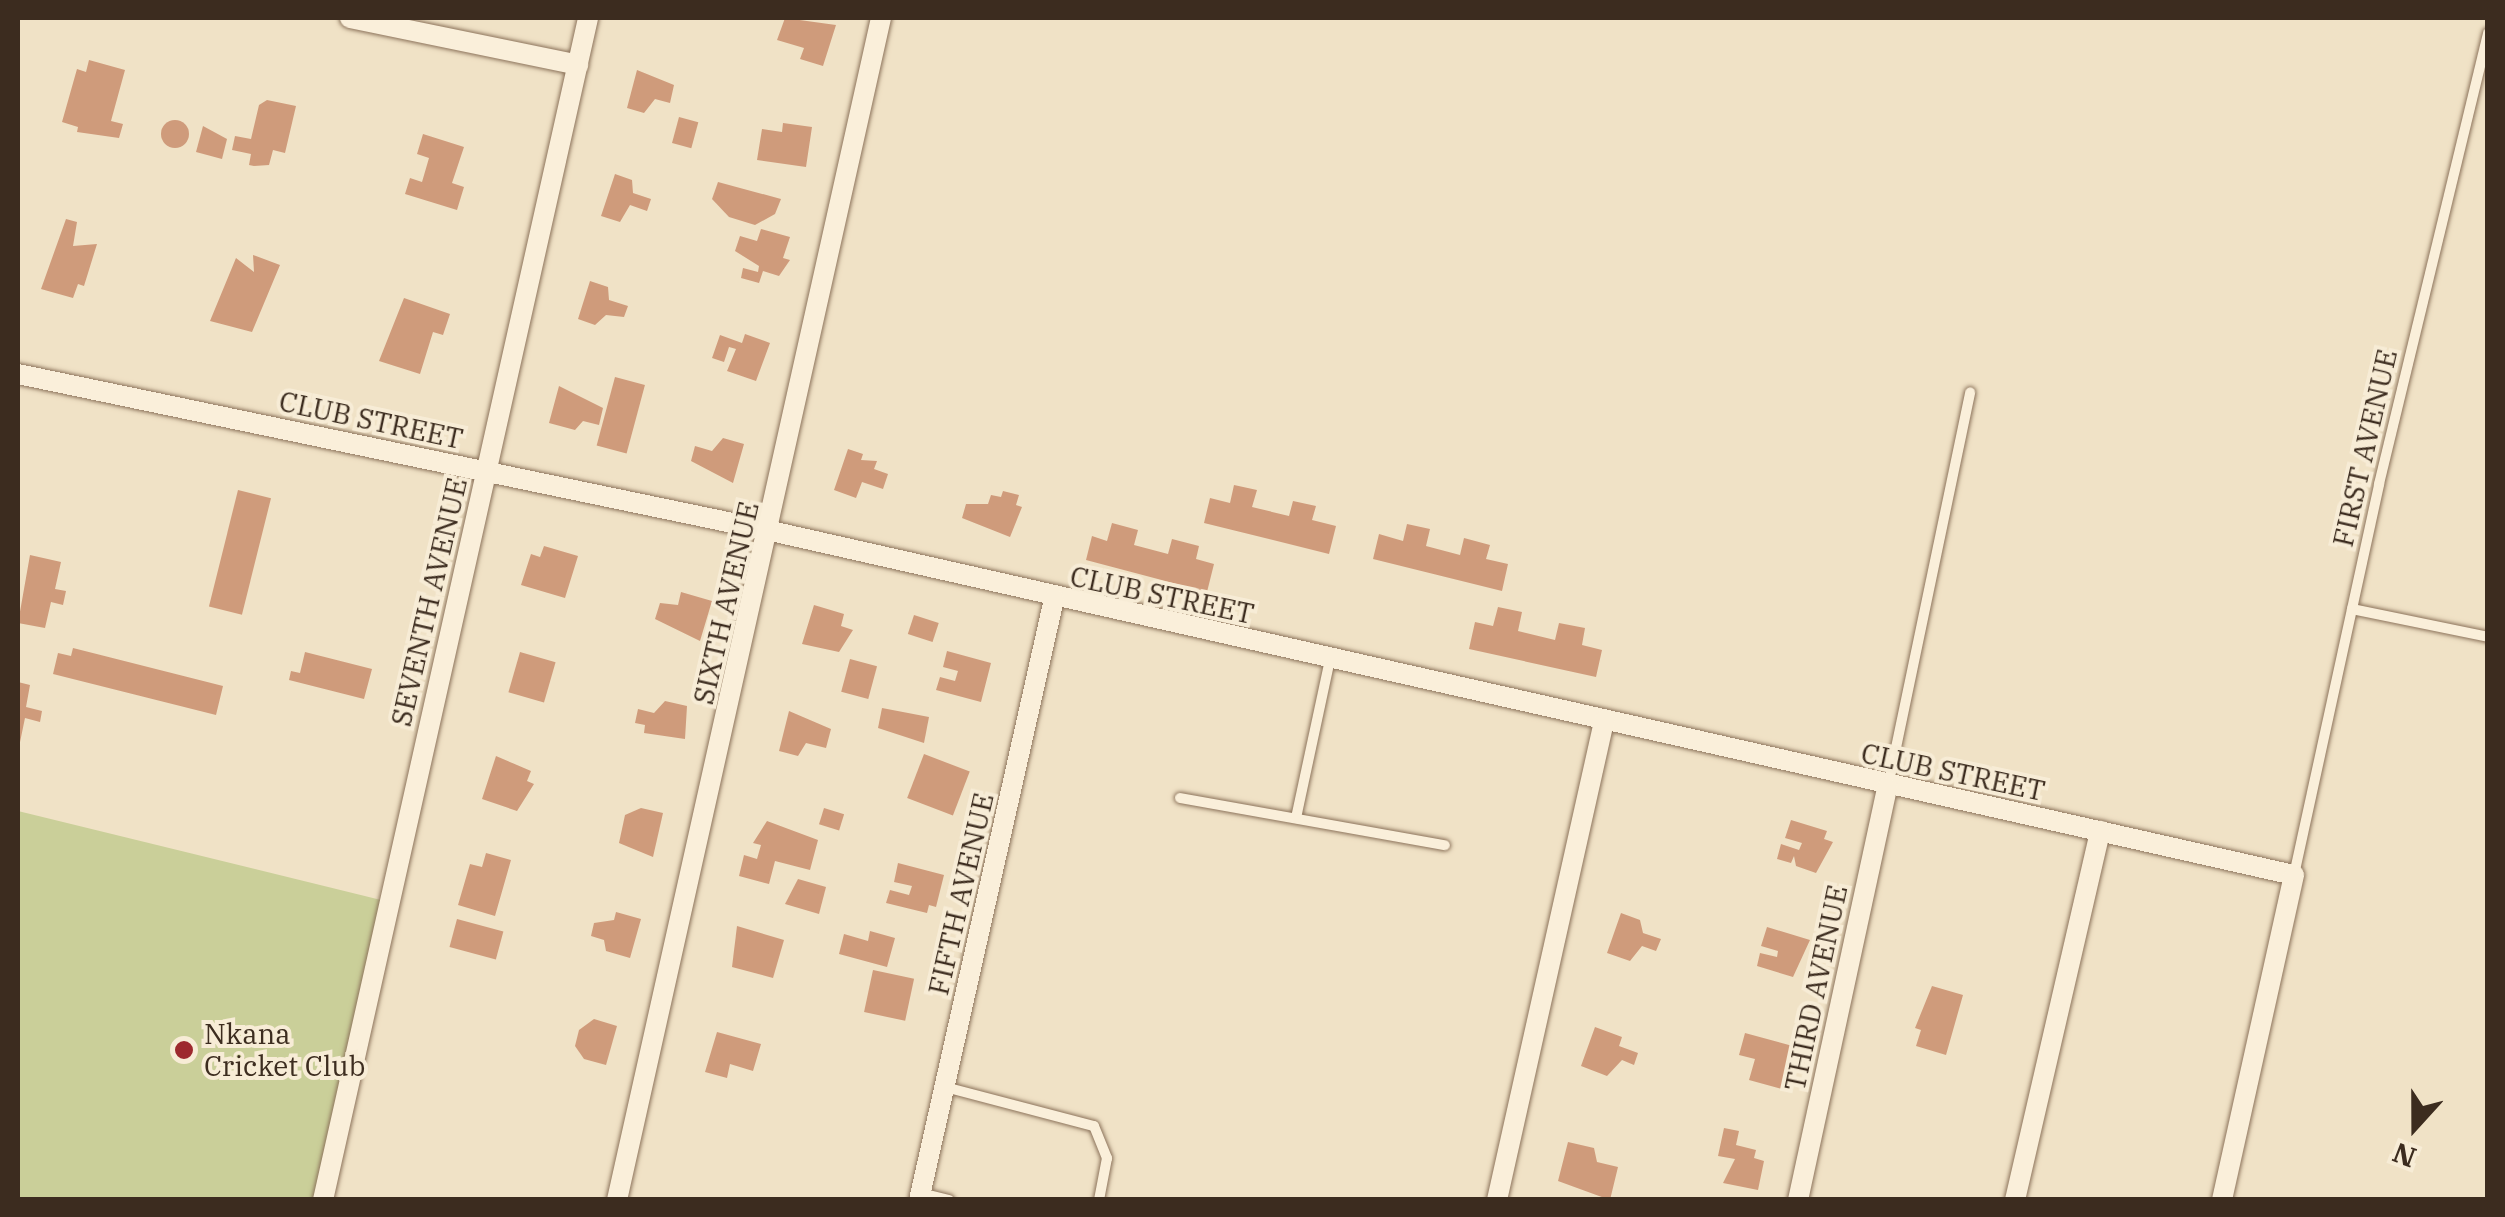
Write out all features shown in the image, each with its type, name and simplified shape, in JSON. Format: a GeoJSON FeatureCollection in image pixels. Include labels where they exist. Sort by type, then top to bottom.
{"type":"FeatureCollection","features":[{"type":"Feature","properties":{"kind":"street"},"geometry":{"type":"LineString","coordinates":[[350,18],[578,65]]}},
{"type":"Feature","properties":{"kind":"street","name":"SEVENTH AVENUE"},"geometry":{"type":"LineString","coordinates":[[323,1200],[588,18]]}},
{"type":"Feature","properties":{"kind":"street","name":"SIXTH AVENUE"},"geometry":{"type":"LineString","coordinates":[[617,1200],[771,531],[881,18]]}},
{"type":"Feature","properties":{"kind":"street","name":"CLUB STREET"},"geometry":{"type":"LineString","coordinates":[[18,374],[771,531],[1054,599],[2294,875]]}},
{"type":"Feature","properties":{"kind":"street","name":"FIFTH AVENUE"},"geometry":{"type":"LineString","coordinates":[[920,1196],[1054,599]]}},
{"type":"Feature","properties":{"kind":"street"},"geometry":{"type":"LineString","coordinates":[[1497,1200],[1604,720]]}},
{"type":"Feature","properties":{"kind":"street","name":"THIRD AVENUE"},"geometry":{"type":"LineString","coordinates":[[1798,1200],[1887,787]]}},
{"type":"Feature","properties":{"kind":"street"},"geometry":{"type":"LineString","coordinates":[[2015,1200],[2100,831]]}},
{"type":"Feature","properties":{"kind":"street"},"geometry":{"type":"LineString","coordinates":[[2222,1200],[2294,875]]}},
{"type":"Feature","properties":{"kind":"lane","name":"FIRST AVENUE"},"geometry":{"type":"LineString","coordinates":[[2294,875],[2352,609],[2488,32]]}},
{"type":"Feature","properties":{"kind":"lane"},"geometry":{"type":"LineString","coordinates":[[1887,787],[1970,392]]}},
{"type":"Feature","properties":{"kind":"lane"},"geometry":{"type":"LineString","coordinates":[[2352,609],[2488,637]]}},
{"type":"Feature","properties":{"kind":"lane"},"geometry":{"type":"LineString","coordinates":[[1296,818],[1330,660]]}},
{"type":"Feature","properties":{"kind":"lane"},"geometry":{"type":"LineString","coordinates":[[1180,798],[1445,845]]}},
{"type":"Feature","properties":{"kind":"lane"},"geometry":{"type":"LineString","coordinates":[[945,1088],[1078,1117],[1094,1126],[1107,1158],[1098,1200]]}},
{"type":"Feature","properties":{"kind":"lane"},"geometry":{"type":"LineString","coordinates":[[920,1196],[949,1200]]}},
{"type":"Feature","properties":{"kind":"green space","name":"Nkana Cricket Club"},"geometry":{"type":"Polygon","coordinates":[[[18,811],[381,900],[319,1199],[18,1200],[18,811]]]}},
{"type":"Feature","properties":{"kind":"building"},"geometry":{"type":"Polygon","coordinates":[[[785,18],[836,25],[823,66],[800,59],[804,48],[777,40],[785,18]]]}},
{"type":"Feature","properties":{"kind":"building"},"geometry":{"type":"Polygon","coordinates":[[[89,60],[125,70],[111,121],[123,124],[119,138],[77,132],[78,127],[62,122],[77,69],[86,72],[89,60]]]}},
{"type":"Feature","properties":{"kind":"building"},"geometry":{"type":"Polygon","coordinates":[[[637,70],[674,85],[670,103],[655,99],[644,113],[627,108],[637,70]]]}},
{"type":"Feature","properties":{"kind":"building"},"geometry":{"type":"Polygon","coordinates":[[[267,100],[296,106],[285,153],[273,150],[269,165],[249,165],[251,154],[232,150],[235,136],[251,139],[259,105],[267,100]]]}},
{"type":"Feature","properties":{"kind":"building"},"geometry":{"type":"Polygon","coordinates":[[[679,117],[698,122],[691,148],[672,143],[679,117]]]}},
{"type":"Feature","properties":{"kind":"building"},"geometry":{"type":"Polygon","coordinates":[[[175,120],[185,124],[189,134],[185,144],[175,148],[165,144],[161,134],[165,124],[175,120]]]}},
{"type":"Feature","properties":{"kind":"building"},"geometry":{"type":"Polygon","coordinates":[[[783,123],[812,127],[806,167],[757,160],[762,129],[782,132],[783,123]]]}},
{"type":"Feature","properties":{"kind":"building"},"geometry":{"type":"Polygon","coordinates":[[[203,126],[227,139],[222,159],[196,152],[203,126]]]}},
{"type":"Feature","properties":{"kind":"building"},"geometry":{"type":"Polygon","coordinates":[[[423,134],[464,147],[452,183],[464,187],[457,210],[405,194],[410,178],[422,182],[429,158],[417,154],[423,134]]]}},
{"type":"Feature","properties":{"kind":"building"},"geometry":{"type":"Polygon","coordinates":[[[615,174],[632,180],[633,193],[651,199],[647,211],[630,205],[620,222],[601,216],[615,174]]]}},
{"type":"Feature","properties":{"kind":"building"},"geometry":{"type":"Polygon","coordinates":[[[718,182],[781,199],[775,214],[755,225],[729,217],[712,199],[718,182]]]}},
{"type":"Feature","properties":{"kind":"building"},"geometry":{"type":"Polygon","coordinates":[[[66,219],[77,222],[73,246],[97,244],[84,286],[78,284],[73,298],[41,289],[66,219]]]}},
{"type":"Feature","properties":{"kind":"building"},"geometry":{"type":"Polygon","coordinates":[[[761,229],[790,237],[783,258],[790,260],[779,276],[763,271],[759,283],[741,278],[743,268],[758,272],[759,266],[735,251],[740,236],[757,241],[761,229]]]}},
{"type":"Feature","properties":{"kind":"building"},"geometry":{"type":"Polygon","coordinates":[[[253,255],[280,265],[252,332],[210,321],[236,258],[254,272],[253,255]]]}},
{"type":"Feature","properties":{"kind":"building"},"geometry":{"type":"Polygon","coordinates":[[[590,281],[608,287],[609,300],[628,306],[624,317],[606,315],[595,325],[578,319],[590,281]]]}},
{"type":"Feature","properties":{"kind":"building"},"geometry":{"type":"Polygon","coordinates":[[[404,298],[450,314],[443,335],[433,332],[420,374],[379,361],[404,298]]]}},
{"type":"Feature","properties":{"kind":"building"},"geometry":{"type":"Polygon","coordinates":[[[745,334],[770,343],[756,381],[727,371],[736,349],[729,347],[724,362],[712,358],[720,335],[742,343],[745,334]]]}},
{"type":"Feature","properties":{"kind":"building"},"geometry":{"type":"Polygon","coordinates":[[[615,377],[645,385],[627,454],[597,446],[615,377]]]}},
{"type":"Feature","properties":{"kind":"building"},"geometry":{"type":"Polygon","coordinates":[[[559,386],[603,408],[599,425],[583,421],[575,430],[549,423],[559,386]]]}},
{"type":"Feature","properties":{"kind":"building"},"geometry":{"type":"Polygon","coordinates":[[[723,438],[744,444],[733,483],[691,461],[695,446],[712,451],[723,438]]]}},
{"type":"Feature","properties":{"kind":"building"},"geometry":{"type":"Polygon","coordinates":[[[848,449],[863,454],[861,460],[877,461],[874,469],[888,474],[883,489],[862,482],[856,498],[834,490],[848,449]]]}},
{"type":"Feature","properties":{"kind":"building"},"geometry":{"type":"Polygon","coordinates":[[[1234,485],[1257,490],[1252,507],[1289,516],[1293,501],[1316,506],[1312,520],[1336,526],[1329,554],[1204,523],[1210,498],[1230,503],[1234,485]]]}},
{"type":"Feature","properties":{"kind":"building"},"geometry":{"type":"Polygon","coordinates":[[[238,490],[271,498],[242,615],[209,606],[238,490]]]}},
{"type":"Feature","properties":{"kind":"building"},"geometry":{"type":"Polygon","coordinates":[[[1003,491],[1019,495],[1016,505],[1022,507],[1010,537],[962,518],[966,504],[988,504],[991,495],[1001,497],[1003,491]]]}},
{"type":"Feature","properties":{"kind":"building"},"geometry":{"type":"Polygon","coordinates":[[[1112,523],[1138,530],[1134,545],[1168,554],[1172,539],[1199,546],[1196,559],[1214,564],[1207,592],[1086,560],[1092,536],[1107,541],[1112,523]]]}},
{"type":"Feature","properties":{"kind":"building"},"geometry":{"type":"Polygon","coordinates":[[[1407,524],[1430,529],[1426,546],[1460,555],[1464,538],[1490,545],[1486,559],[1508,564],[1502,591],[1373,559],[1379,534],[1403,541],[1407,524]]]}},
{"type":"Feature","properties":{"kind":"building"},"geometry":{"type":"Polygon","coordinates":[[[544,546],[578,556],[565,598],[521,585],[531,554],[540,557],[544,546]]]}},
{"type":"Feature","properties":{"kind":"building"},"geometry":{"type":"Polygon","coordinates":[[[30,555],[61,562],[55,589],[66,591],[63,605],[51,602],[45,628],[18,623],[30,555]]]}},
{"type":"Feature","properties":{"kind":"building"},"geometry":{"type":"Polygon","coordinates":[[[681,592],[712,601],[700,641],[655,619],[660,603],[678,605],[681,592]]]}},
{"type":"Feature","properties":{"kind":"building"},"geometry":{"type":"Polygon","coordinates":[[[814,605],[844,614],[841,626],[853,630],[839,652],[802,644],[814,605]]]}},
{"type":"Feature","properties":{"kind":"building"},"geometry":{"type":"Polygon","coordinates":[[[1498,607],[1522,612],[1518,631],[1555,640],[1559,623],[1585,628],[1582,645],[1602,650],[1596,677],[1469,649],[1475,622],[1493,626],[1498,607]]]}},
{"type":"Feature","properties":{"kind":"building"},"geometry":{"type":"Polygon","coordinates":[[[914,615],[939,623],[933,642],[908,634],[914,615]]]}},
{"type":"Feature","properties":{"kind":"building"},"geometry":{"type":"Polygon","coordinates":[[[73,648],[223,686],[216,715],[53,674],[58,653],[71,656],[73,648]]]}},
{"type":"Feature","properties":{"kind":"building"},"geometry":{"type":"Polygon","coordinates":[[[947,651],[991,663],[981,702],[936,690],[940,677],[955,681],[958,671],[943,667],[947,651]]]}},
{"type":"Feature","properties":{"kind":"building"},"geometry":{"type":"Polygon","coordinates":[[[305,652],[372,669],[364,699],[289,680],[291,671],[300,673],[305,652]]]}},
{"type":"Feature","properties":{"kind":"building"},"geometry":{"type":"Polygon","coordinates":[[[520,652],[556,662],[544,703],[508,692],[520,652]]]}},
{"type":"Feature","properties":{"kind":"building"},"geometry":{"type":"Polygon","coordinates":[[[850,659],[877,666],[868,699],[841,692],[850,659]]]}},
{"type":"Feature","properties":{"kind":"building"},"geometry":{"type":"Polygon","coordinates":[[[18,682],[30,685],[26,707],[42,711],[40,722],[25,718],[19,747],[18,682]]]}},
{"type":"Feature","properties":{"kind":"building"},"geometry":{"type":"Polygon","coordinates":[[[665,701],[687,706],[685,739],[644,733],[645,725],[635,723],[638,709],[654,713],[665,701]]]}},
{"type":"Feature","properties":{"kind":"building"},"geometry":{"type":"Polygon","coordinates":[[[882,708],[929,717],[924,743],[878,728],[882,708]]]}},
{"type":"Feature","properties":{"kind":"building"},"geometry":{"type":"Polygon","coordinates":[[[789,711],[831,729],[826,748],[806,743],[798,756],[779,751],[789,711]]]}},
{"type":"Feature","properties":{"kind":"building"},"geometry":{"type":"Polygon","coordinates":[[[924,754],[970,772],[953,815],[907,798],[924,754]]]}},
{"type":"Feature","properties":{"kind":"building"},"geometry":{"type":"Polygon","coordinates":[[[496,756],[531,771],[527,781],[534,784],[517,811],[482,799],[496,756]]]}},
{"type":"Feature","properties":{"kind":"building"},"geometry":{"type":"Polygon","coordinates":[[[641,808],[663,813],[653,857],[619,843],[625,815],[641,808]]]}},
{"type":"Feature","properties":{"kind":"building"},"geometry":{"type":"Polygon","coordinates":[[[824,808],[844,814],[839,830],[819,824],[824,808]]]}},
{"type":"Feature","properties":{"kind":"building"},"geometry":{"type":"Polygon","coordinates":[[[1791,820],[1827,831],[1824,839],[1833,842],[1816,873],[1796,866],[1794,856],[1791,863],[1777,859],[1781,844],[1799,850],[1802,843],[1785,838],[1791,820]]]}},
{"type":"Feature","properties":{"kind":"building"},"geometry":{"type":"Polygon","coordinates":[[[767,821],[818,840],[810,870],[775,861],[769,884],[739,876],[744,855],[757,859],[761,845],[753,843],[767,821]]]}},
{"type":"Feature","properties":{"kind":"building"},"geometry":{"type":"Polygon","coordinates":[[[486,853],[511,860],[495,916],[458,905],[470,864],[482,867],[486,853]]]}},
{"type":"Feature","properties":{"kind":"building"},"geometry":{"type":"Polygon","coordinates":[[[898,863],[944,875],[936,907],[929,905],[927,913],[886,903],[890,890],[909,895],[912,886],[894,882],[898,863]]]}},
{"type":"Feature","properties":{"kind":"building"},"geometry":{"type":"Polygon","coordinates":[[[798,879],[826,887],[819,914],[785,904],[798,879]]]}},
{"type":"Feature","properties":{"kind":"building"},"geometry":{"type":"Polygon","coordinates":[[[616,912],[641,919],[630,958],[606,951],[604,940],[591,936],[594,923],[614,920],[616,912]]]}},
{"type":"Feature","properties":{"kind":"building"},"geometry":{"type":"Polygon","coordinates":[[[1621,913],[1640,920],[1643,933],[1661,939],[1656,951],[1642,946],[1630,961],[1607,953],[1621,913]]]}},
{"type":"Feature","properties":{"kind":"building"},"geometry":{"type":"Polygon","coordinates":[[[457,919],[503,931],[496,959],[449,947],[457,919]]]}},
{"type":"Feature","properties":{"kind":"building"},"geometry":{"type":"Polygon","coordinates":[[[737,926],[784,940],[773,978],[732,967],[737,926]]]}},
{"type":"Feature","properties":{"kind":"building"},"geometry":{"type":"Polygon","coordinates":[[[1767,927],[1810,940],[1793,977],[1757,966],[1760,953],[1777,957],[1778,951],[1761,946],[1767,927]]]}},
{"type":"Feature","properties":{"kind":"building"},"geometry":{"type":"Polygon","coordinates":[[[870,931],[895,938],[887,967],[839,954],[844,934],[868,941],[870,931]]]}},
{"type":"Feature","properties":{"kind":"building"},"geometry":{"type":"Polygon","coordinates":[[[873,970],[914,979],[905,1021],[864,1012],[873,970]]]}},
{"type":"Feature","properties":{"kind":"building"},"geometry":{"type":"Polygon","coordinates":[[[1932,986],[1963,995],[1946,1055],[1916,1046],[1921,1030],[1915,1028],[1932,986]]]}},
{"type":"Feature","properties":{"kind":"building"},"geometry":{"type":"Polygon","coordinates":[[[594,1019],[617,1026],[606,1065],[584,1059],[575,1046],[579,1030],[594,1019]]]}},
{"type":"Feature","properties":{"kind":"building"},"geometry":{"type":"Polygon","coordinates":[[[1595,1027],[1622,1037],[1619,1046],[1638,1053],[1634,1065],[1622,1060],[1607,1076],[1581,1066],[1595,1027]]]}},
{"type":"Feature","properties":{"kind":"building"},"geometry":{"type":"Polygon","coordinates":[[[717,1032],[761,1044],[753,1071],[730,1064],[727,1078],[705,1072],[717,1032]]]}},
{"type":"Feature","properties":{"kind":"building"},"geometry":{"type":"Polygon","coordinates":[[[1745,1033],[1800,1048],[1782,1089],[1749,1080],[1755,1059],[1739,1055],[1745,1033]]]}},
{"type":"Feature","properties":{"kind":"building"},"geometry":{"type":"Polygon","coordinates":[[[1724,1128],[1739,1131],[1736,1145],[1756,1150],[1754,1158],[1764,1161],[1758,1190],[1723,1183],[1735,1159],[1718,1156],[1724,1128]]]}},
{"type":"Feature","properties":{"kind":"building"},"geometry":{"type":"Polygon","coordinates":[[[1568,1142],[1594,1148],[1597,1162],[1618,1167],[1610,1200],[1558,1181],[1568,1142]]]}},
{"type":"Feature","properties":{"kind":"place","name":"Nkana Cricket Club"},"geometry":{"type":"Point","coordinates":[184,1050]}}]}
